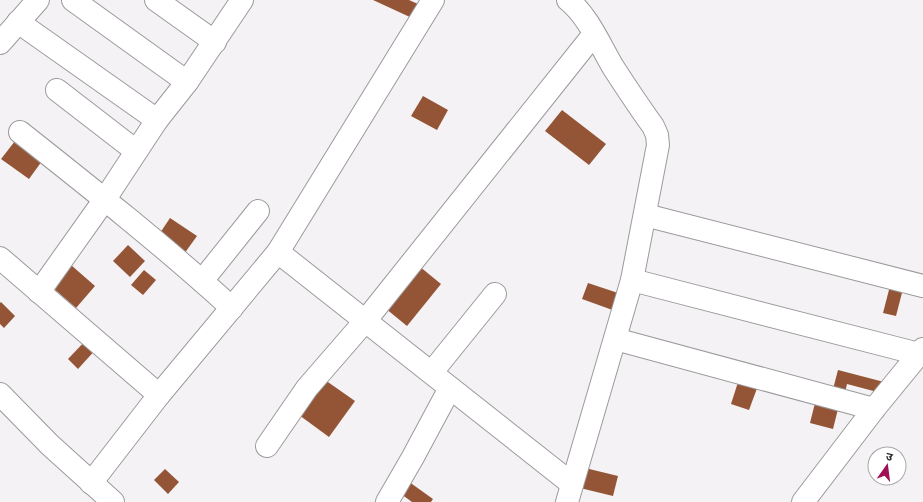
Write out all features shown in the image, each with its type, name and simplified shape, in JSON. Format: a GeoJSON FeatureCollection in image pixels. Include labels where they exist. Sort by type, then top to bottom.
{"type":"FeatureCollection","features":[{"type":"Feature","properties":{"kind":"street"},"geometry":{"type":"LineString","coordinates":[[0,43],[38,0]]}},
{"type":"Feature","properties":{"kind":"street"},"geometry":{"type":"LineString","coordinates":[[73,0],[187,82]]}},
{"type":"Feature","properties":{"kind":"street"},"geometry":{"type":"LineString","coordinates":[[156,0],[215,42]]}},
{"type":"Feature","properties":{"kind":"street"},"geometry":{"type":"LineString","coordinates":[[39,292],[105,199],[157,120],[187,82],[215,42],[242,0]]}},
{"type":"Feature","properties":{"kind":"street"},"geometry":{"type":"LineString","coordinates":[[91,483],[159,395],[278,252],[433,0]]}},
{"type":"Feature","properties":{"kind":"street"},"geometry":{"type":"LineString","coordinates":[[278,252],[432,372],[569,493],[632,280],[658,145],[657,135],[594,34],[574,5],[568,0]]}},
{"type":"Feature","properties":{"kind":"street"},"geometry":{"type":"LineString","coordinates":[[18,22],[157,120]]}},
{"type":"Feature","properties":{"kind":"street"},"geometry":{"type":"LineString","coordinates":[[267,446],[307,388],[366,320],[594,34]]}},
{"type":"Feature","properties":{"kind":"street"},"geometry":{"type":"LineString","coordinates":[[57,90],[136,151]]}},
{"type":"Feature","properties":{"kind":"street"},"geometry":{"type":"LineString","coordinates":[[20,132],[105,199],[232,308]]}},
{"type":"Feature","properties":{"kind":"street"},"geometry":{"type":"LineString","coordinates":[[202,281],[258,211]]}},
{"type":"Feature","properties":{"kind":"street"},"geometry":{"type":"LineString","coordinates":[[645,215],[923,286]]}},
{"type":"Feature","properties":{"kind":"street"},"geometry":{"type":"LineString","coordinates":[[0,258],[159,395]]}},
{"type":"Feature","properties":{"kind":"street"},"geometry":{"type":"LineString","coordinates":[[632,280],[921,352],[874,409],[803,502]]}},
{"type":"Feature","properties":{"kind":"street"},"geometry":{"type":"LineString","coordinates":[[432,372],[495,294]]}},
{"type":"Feature","properties":{"kind":"street"},"geometry":{"type":"LineString","coordinates":[[615,339],[874,409]]}},
{"type":"Feature","properties":{"kind":"street"},"geometry":{"type":"LineString","coordinates":[[387,502],[450,388]]}},
{"type":"Feature","properties":{"kind":"street"},"geometry":{"type":"LineString","coordinates":[[0,394],[108,501]]}},
{"type":"Feature","properties":{"kind":"building"},"geometry":{"type":"Polygon","coordinates":[[[373,0],[409,0],[418,4],[412,18],[373,0]]]}},
{"type":"Feature","properties":{"kind":"building"},"geometry":{"type":"Polygon","coordinates":[[[423,96],[448,110],[437,130],[411,116],[423,96]]]}},
{"type":"Feature","properties":{"kind":"building"},"geometry":{"type":"Polygon","coordinates":[[[562,110],[606,144],[589,165],[545,131],[562,110]]]}},
{"type":"Feature","properties":{"kind":"building"},"geometry":{"type":"Polygon","coordinates":[[[15,141],[42,161],[29,179],[1,159],[15,141]]]}},
{"type":"Feature","properties":{"kind":"building"},"geometry":{"type":"Polygon","coordinates":[[[170,218],[197,236],[184,254],[158,236],[170,218]]]}},
{"type":"Feature","properties":{"kind":"building"},"geometry":{"type":"Polygon","coordinates":[[[128,245],[145,261],[130,277],[113,261],[128,245]]]}},
{"type":"Feature","properties":{"kind":"building"},"geometry":{"type":"Polygon","coordinates":[[[71,265],[95,286],[76,308],[52,287],[71,265]]]}},
{"type":"Feature","properties":{"kind":"building"},"geometry":{"type":"Polygon","coordinates":[[[419,266],[441,284],[407,326],[385,308],[419,266]]]}},
{"type":"Feature","properties":{"kind":"building"},"geometry":{"type":"Polygon","coordinates":[[[144,270],[156,280],[143,295],[131,285],[144,270]]]}},
{"type":"Feature","properties":{"kind":"building"},"geometry":{"type":"Polygon","coordinates":[[[891,282],[904,285],[896,316],[883,313],[891,282]]]}},
{"type":"Feature","properties":{"kind":"building"},"geometry":{"type":"Polygon","coordinates":[[[588,283],[624,295],[618,312],[582,299],[588,283]]]}},
{"type":"Feature","properties":{"kind":"building"},"geometry":{"type":"Polygon","coordinates":[[[1,302],[15,316],[4,328],[0,324],[1,302]]]}},
{"type":"Feature","properties":{"kind":"building"},"geometry":{"type":"Polygon","coordinates":[[[88,338],[98,347],[78,369],[68,359],[88,338]]]}},
{"type":"Feature","properties":{"kind":"building"},"geometry":{"type":"Polygon","coordinates":[[[838,370],[884,382],[881,393],[847,384],[844,397],[832,393],[838,370]]]}},
{"type":"Feature","properties":{"kind":"building"},"geometry":{"type":"Polygon","coordinates":[[[740,376],[759,383],[749,410],[731,404],[740,376]]]}},
{"type":"Feature","properties":{"kind":"building"},"geometry":{"type":"Polygon","coordinates":[[[325,380],[355,401],[329,437],[299,415],[325,380]]]}},
{"type":"Feature","properties":{"kind":"building"},"geometry":{"type":"Polygon","coordinates":[[[816,399],[839,405],[833,429],[810,423],[816,399]]]}},
{"type":"Feature","properties":{"kind":"building"},"geometry":{"type":"Polygon","coordinates":[[[581,467],[618,476],[613,496],[576,487],[581,467]]]}},
{"type":"Feature","properties":{"kind":"building"},"geometry":{"type":"Polygon","coordinates":[[[165,469],[179,482],[168,494],[154,480],[165,469]]]}},
{"type":"Feature","properties":{"kind":"building"},"geometry":{"type":"Polygon","coordinates":[[[405,479],[433,499],[431,502],[412,502],[397,491],[405,479]]]}}]}
